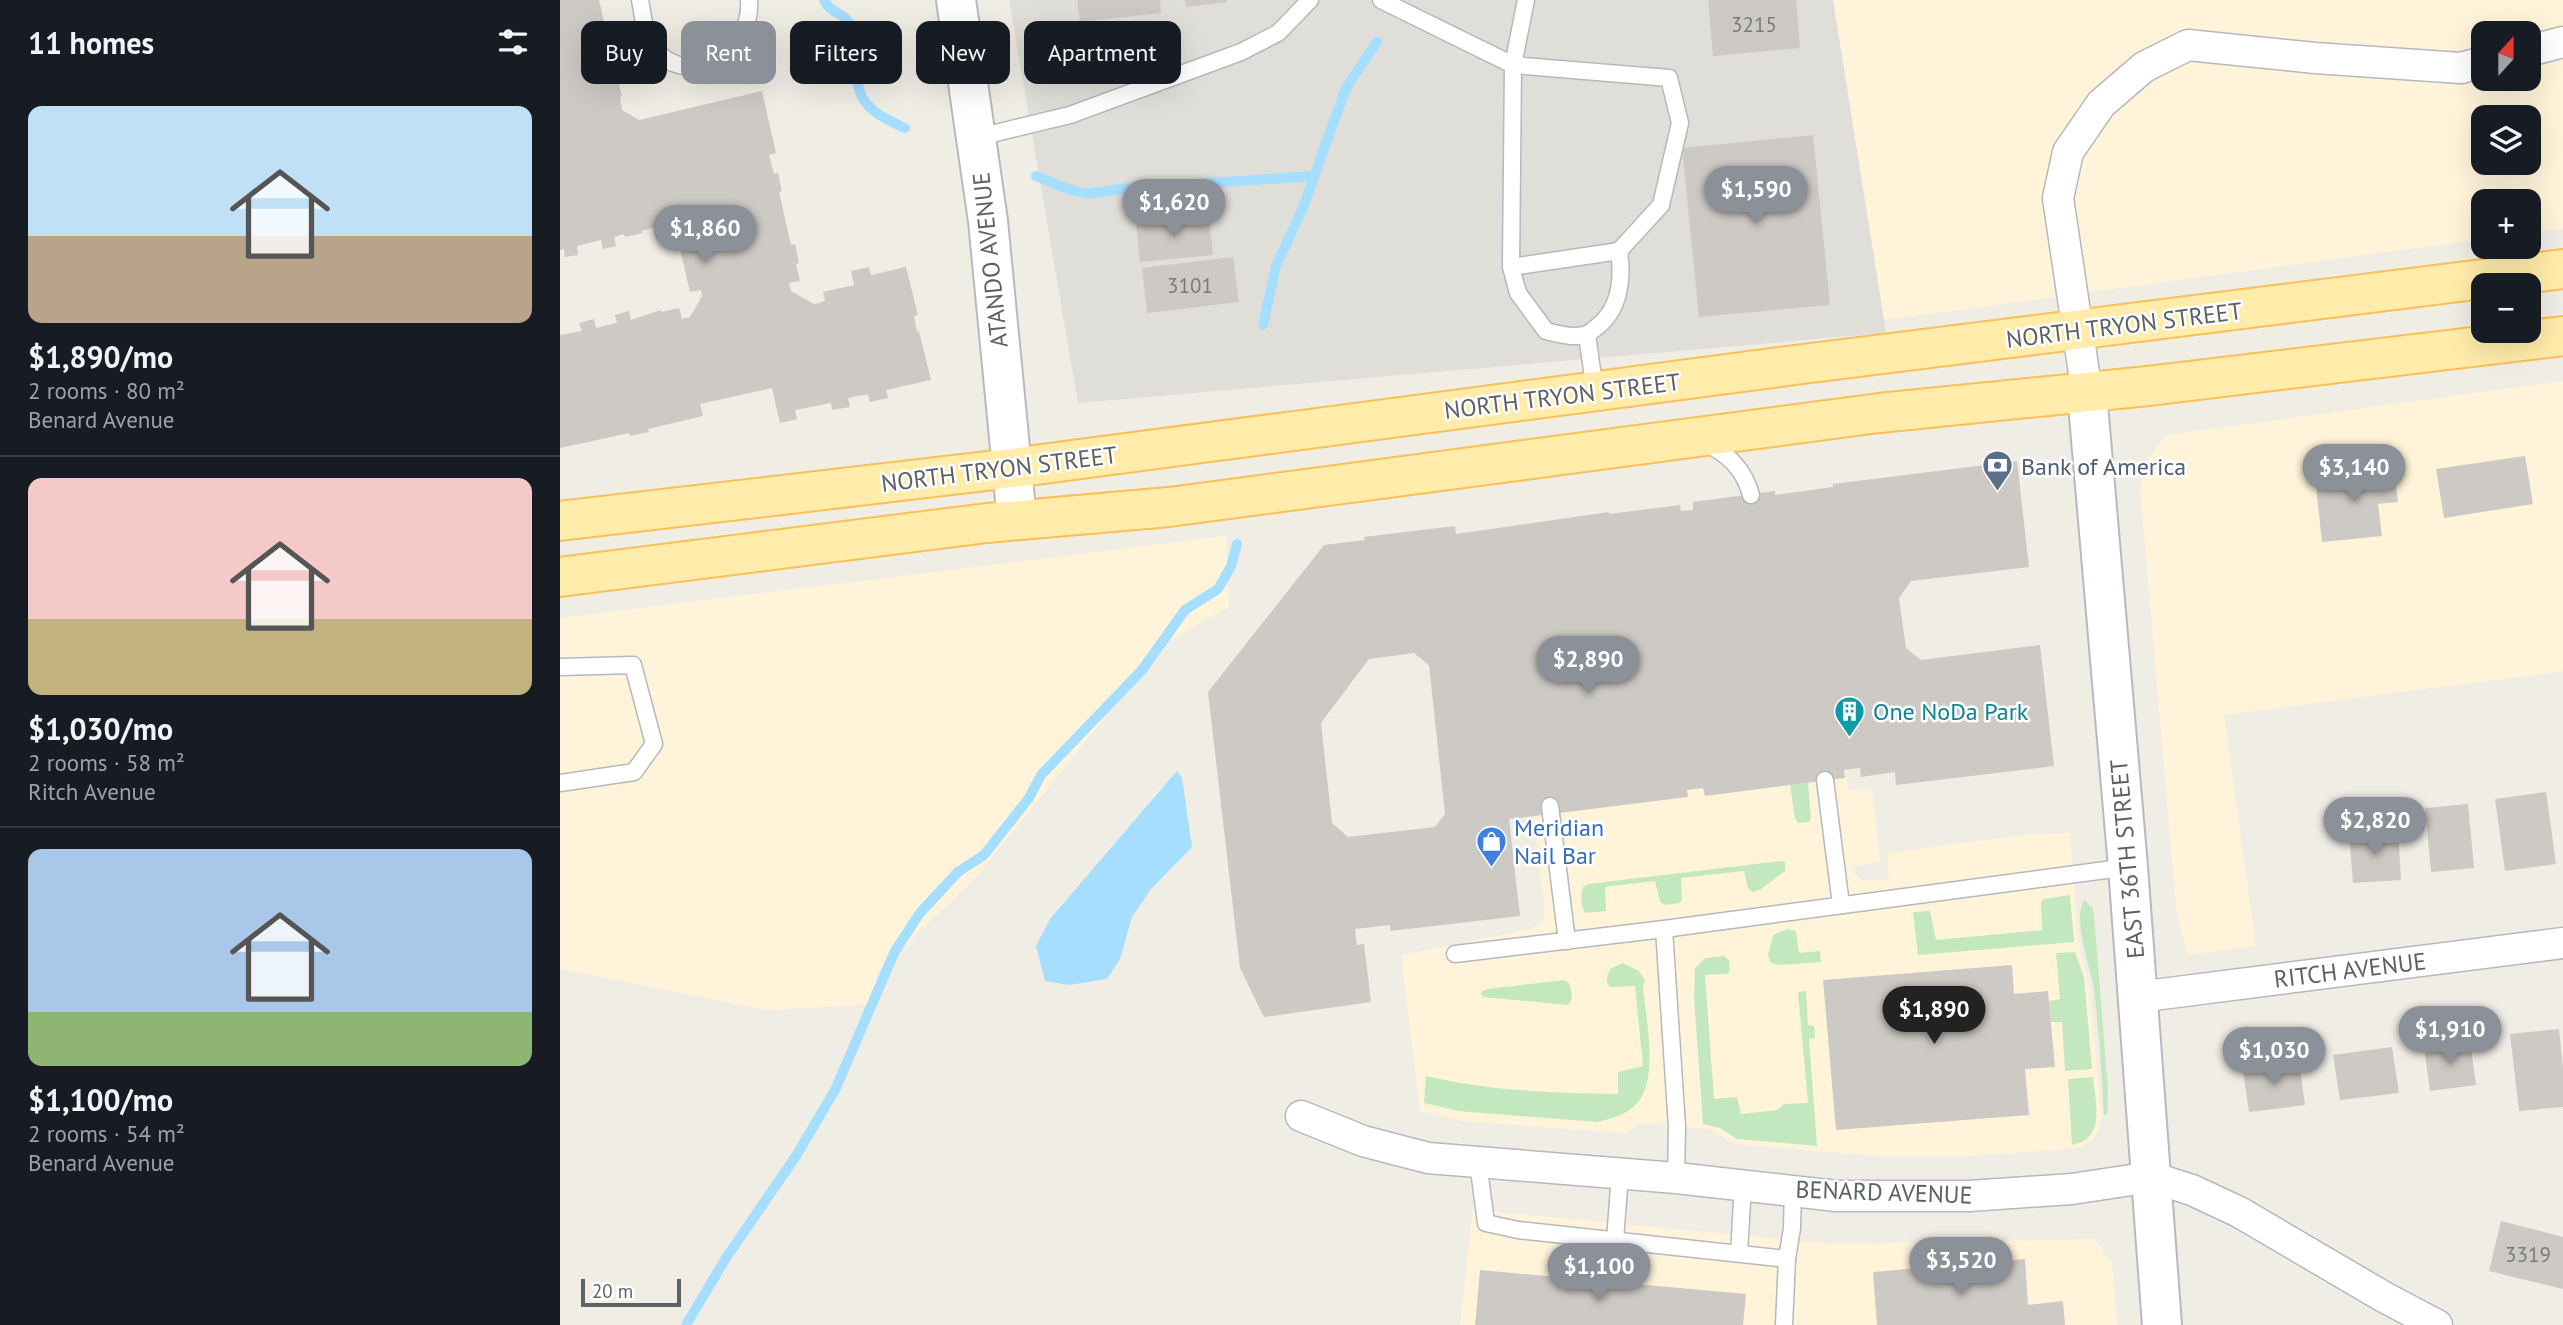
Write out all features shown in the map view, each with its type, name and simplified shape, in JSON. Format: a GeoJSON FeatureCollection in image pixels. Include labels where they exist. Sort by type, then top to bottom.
{"type":"FeatureCollection","features":[{"type":"Feature","properties":{"kind":"main road","name":"NORTH TRYON STREET"},"geometry":{"type":"LineString","coordinates":[[560,521],[1012,468],[2563,269]]}},
{"type":"Feature","properties":{"kind":"main road"},"geometry":{"type":"LineString","coordinates":[[560,577],[1017,520],[1169,507],[1880,413],[2087,393],[2563,336]]}},
{"type":"Feature","properties":{"kind":"street","name":"ATANDO AVENUE"},"geometry":{"type":"LineString","coordinates":[[956,0],[988,221],[1017,520]]}},
{"type":"Feature","properties":{"kind":"street"},"geometry":{"type":"LineString","coordinates":[[2541,48],[2563,42]]}},
{"type":"Feature","properties":{"kind":"street"},"geometry":{"type":"LineString","coordinates":[[2087,393],[2058,198],[2068,152],[2101,104],[2144,67],[2188,45],[2315,58],[2461,68],[2471,65]]}},
{"type":"Feature","properties":{"kind":"street","name":"EAST 36TH STREET"},"geometry":{"type":"LineString","coordinates":[[2087,393],[2129,867],[2162,1325]]}},
{"type":"Feature","properties":{"kind":"street","name":"RITCH AVENUE"},"geometry":{"type":"LineString","coordinates":[[2138,997],[2563,943]]}},
{"type":"Feature","properties":{"kind":"street","name":"BENARD AVENUE"},"geometry":{"type":"LineString","coordinates":[[1301,1116],[1363,1141],[1428,1158],[1676,1178],[1836,1196],[1969,1196],[2072,1189],[2151,1177],[2192,1190],[2239,1212],[2437,1325]]}},
{"type":"Feature","properties":{"kind":"lane"},"geometry":{"type":"LineString","coordinates":[[640,0],[651,45],[675,63],[690,66],[722,57],[737,45],[746,27],[749,0]]}},
{"type":"Feature","properties":{"kind":"lane"},"geometry":{"type":"LineString","coordinates":[[975,138],[1070,115],[1241,52],[1278,33],[1310,0]]}},
{"type":"Feature","properties":{"kind":"lane"},"geometry":{"type":"LineString","coordinates":[[1381,0],[1513,65],[1670,78],[1680,123],[1661,205],[1619,251],[1511,267]]}},
{"type":"Feature","properties":{"kind":"lane"},"geometry":{"type":"LineString","coordinates":[[1526,0],[1513,65],[1511,267],[1518,293],[1546,331],[1570,336],[1587,335],[1605,320],[1618,297],[1622,271],[1619,251]]}},
{"type":"Feature","properties":{"kind":"lane"},"geometry":{"type":"LineString","coordinates":[[1587,335],[1595,392]]}},
{"type":"Feature","properties":{"kind":"lane"},"geometry":{"type":"LineString","coordinates":[[1689,438],[1707,443],[1725,454],[1740,468],[1751,495]]}},
{"type":"Feature","properties":{"kind":"lane"},"geometry":{"type":"LineString","coordinates":[[560,667],[633,665],[654,744],[634,772],[560,783]]}},
{"type":"Feature","properties":{"kind":"lane"},"geometry":{"type":"LineString","coordinates":[[1825,780],[1841,905]]}},
{"type":"Feature","properties":{"kind":"lane"},"geometry":{"type":"LineString","coordinates":[[1550,806],[1567,941]]}},
{"type":"Feature","properties":{"kind":"lane"},"geometry":{"type":"LineString","coordinates":[[1455,954],[2129,867]]}},
{"type":"Feature","properties":{"kind":"lane"},"geometry":{"type":"LineString","coordinates":[[1664,929],[1677,1127],[1676,1178]]}},
{"type":"Feature","properties":{"kind":"lane"},"geometry":{"type":"LineString","coordinates":[[1478,1162],[1486,1223],[1518,1230],[1787,1259]]}},
{"type":"Feature","properties":{"kind":"lane"},"geometry":{"type":"LineString","coordinates":[[1615,1240],[1620,1174]]}},
{"type":"Feature","properties":{"kind":"lane"},"geometry":{"type":"LineString","coordinates":[[1738,1253],[1744,1185]]}},
{"type":"Feature","properties":{"kind":"lane"},"geometry":{"type":"LineString","coordinates":[[1784,1325],[1793,1191]]}},
{"type":"Feature","properties":{"kind":"shaded area"},"geometry":{"type":"Polygon","coordinates":[[[1009,0],[1833,0],[1886,333],[1078,403],[1009,0]]]}},
{"type":"Feature","properties":{"kind":"shaded area"},"geometry":{"type":"Polygon","coordinates":[[[1833,0],[2563,0],[2563,229],[2541,232],[2541,189],[2471,189],[2471,241],[1884,320],[1833,0]]]}},
{"type":"Feature","properties":{"kind":"shaded area"},"geometry":{"type":"Polygon","coordinates":[[[2563,381],[2563,671],[2224,715],[2256,946],[2187,955],[2176,906],[2140,488],[2149,457],[2166,435],[2563,381]]]}},
{"type":"Feature","properties":{"kind":"shaded area"},"geometry":{"type":"Polygon","coordinates":[[[1226,536],[1229,607],[1166,642],[976,877],[877,973],[875,1004],[767,1010],[560,969],[560,618],[1226,536]]]}},
{"type":"Feature","properties":{"kind":"shaded area"},"geometry":{"type":"Polygon","coordinates":[[[1839,715],[1848,790],[1872,788],[1880,862],[1854,866],[1853,873],[1862,880],[1886,880],[1889,877],[1887,853],[2024,835],[2070,833],[2079,947],[2089,985],[2102,1116],[2098,1132],[2091,1141],[2081,1147],[2068,1149],[1968,1156],[1881,1156],[1735,1144],[1709,1129],[1648,1123],[1639,1124],[1624,1133],[1461,1121],[1420,1111],[1401,955],[1531,929],[1541,924],[1545,912],[1526,754],[1839,715]]]}},
{"type":"Feature","properties":{"kind":"shaded area"},"geometry":{"type":"Polygon","coordinates":[[[1473,1210],[1834,1244],[2095,1239],[2112,1264],[2117,1325],[1460,1325],[1473,1210]]]}},
{"type":"Feature","properties":{"kind":"green space"},"geometry":{"type":"Polygon","coordinates":[[[1808,783],[1811,818],[1809,822],[1799,823],[1795,819],[1790,785],[1808,783]]]}},
{"type":"Feature","properties":{"kind":"green space"},"geometry":{"type":"Polygon","coordinates":[[[1785,862],[1785,871],[1753,892],[1748,889],[1744,871],[1681,878],[1680,903],[1665,905],[1660,902],[1655,881],[1605,887],[1606,911],[1586,913],[1582,904],[1582,890],[1588,884],[1785,862]]]}},
{"type":"Feature","properties":{"kind":"green space"},"geometry":{"type":"Polygon","coordinates":[[[2070,895],[2074,942],[1918,955],[1913,912],[1930,911],[1936,940],[2042,930],[2043,899],[2070,895]]]}},
{"type":"Feature","properties":{"kind":"green space"},"geometry":{"type":"Polygon","coordinates":[[[2084,900],[2092,907],[2094,915],[2108,1091],[2107,1115],[2104,1115],[2094,990],[2081,932],[2081,909],[2084,900]]]}},
{"type":"Feature","properties":{"kind":"green space"},"geometry":{"type":"Polygon","coordinates":[[[1788,929],[1796,931],[1799,953],[1820,951],[1821,962],[1779,965],[1770,962],[1768,955],[1773,935],[1788,929]]]}},
{"type":"Feature","properties":{"kind":"green space"},"geometry":{"type":"Polygon","coordinates":[[[2075,952],[2084,977],[2092,1069],[2065,1071],[2062,1022],[2051,1022],[2049,1001],[2060,999],[2056,953],[2075,952]]]}},
{"type":"Feature","properties":{"kind":"green space"},"geometry":{"type":"Polygon","coordinates":[[[1724,956],[1729,960],[1730,971],[1727,974],[1705,975],[1714,1099],[1737,1097],[1741,1114],[1777,1110],[1784,1104],[1808,1103],[1798,992],[1806,991],[1808,1025],[1814,1026],[1815,1038],[1809,1039],[1817,1146],[1737,1139],[1720,1128],[1703,1124],[1694,997],[1695,968],[1705,958],[1724,956]]]}},
{"type":"Feature","properties":{"kind":"green space"},"geometry":{"type":"Polygon","coordinates":[[[1623,963],[1639,971],[1645,980],[1643,987],[1650,1052],[1646,1085],[1641,1098],[1628,1111],[1597,1122],[1458,1111],[1424,1103],[1426,1076],[1497,1088],[1618,1094],[1618,1072],[1643,1066],[1635,986],[1610,987],[1607,981],[1610,969],[1623,963]]]}},
{"type":"Feature","properties":{"kind":"green space"},"geometry":{"type":"Polygon","coordinates":[[[1564,980],[1570,984],[1572,999],[1568,1005],[1483,997],[1481,994],[1487,989],[1564,980]]]}},
{"type":"Feature","properties":{"kind":"green space"},"geometry":{"type":"Polygon","coordinates":[[[2093,1077],[2095,1127],[2083,1141],[2072,1145],[2068,1079],[2093,1077]]]}},
{"type":"Feature","properties":{"kind":"water"},"geometry":{"type":"Polygon","coordinates":[[[1177,771],[1182,778],[1192,847],[1151,889],[1132,917],[1120,959],[1107,979],[1069,985],[1045,981],[1036,946],[1050,919],[1177,771]]]}},
{"type":"Feature","properties":{"kind":"building"},"geometry":{"type":"Polygon","coordinates":[[[560,0],[599,0],[604,21],[581,21],[581,84],[619,84],[622,110],[639,120],[762,91],[776,153],[769,155],[774,174],[778,173],[782,191],[779,192],[791,245],[795,244],[799,263],[796,264],[800,281],[789,283],[791,291],[814,304],[820,303],[825,300],[823,292],[854,285],[851,271],[869,267],[871,275],[906,267],[918,315],[914,316],[917,332],[919,331],[931,380],[886,390],[888,398],[870,402],[868,394],[848,398],[850,407],[832,410],[831,403],[795,410],[797,419],[780,423],[772,388],[700,404],[703,416],[648,429],[649,432],[630,436],[629,433],[560,448],[560,335],[582,331],[579,323],[594,319],[596,328],[617,323],[615,315],[629,311],[631,320],[661,310],[679,308],[682,319],[690,317],[702,296],[701,290],[690,292],[677,236],[688,234],[686,227],[665,214],[658,216],[660,226],[642,231],[643,233],[614,237],[616,246],[603,249],[601,240],[577,246],[578,255],[565,257],[564,249],[560,250],[560,0]]]}},
{"type":"Feature","properties":{"kind":"building"},"geometry":{"type":"Polygon","coordinates":[[[1077,0],[1160,0],[1161,13],[1080,21],[1077,0]]]}},
{"type":"Feature","properties":{"kind":"building"},"geometry":{"type":"Polygon","coordinates":[[[1185,0],[1227,0],[1227,2],[1186,7],[1185,0]]]}},
{"type":"Feature","properties":{"kind":"building"},"geometry":{"type":"Polygon","coordinates":[[[1708,0],[1796,0],[1800,48],[1713,56],[1708,0]]]}},
{"type":"Feature","properties":{"kind":"building"},"geometry":{"type":"Polygon","coordinates":[[[1813,135],[1830,305],[1699,317],[1682,148],[1813,135]]]}},
{"type":"Feature","properties":{"kind":"building"},"geometry":{"type":"Polygon","coordinates":[[[1209,216],[1213,255],[1140,262],[1136,223],[1209,216]]]}},
{"type":"Feature","properties":{"kind":"building"},"geometry":{"type":"Polygon","coordinates":[[[1233,257],[1239,302],[1147,313],[1142,268],[1233,257]]]}},
{"type":"Feature","properties":{"kind":"building"},"geometry":{"type":"Polygon","coordinates":[[[2525,456],[2533,504],[2444,518],[2436,469],[2525,456]]]}},
{"type":"Feature","properties":{"kind":"building","name":"One NoDa Park"},"geometry":{"type":"Polygon","coordinates":[[[2017,461],[2029,567],[1911,581],[1899,598],[1906,648],[1921,660],[2040,645],[2054,766],[1896,785],[1895,772],[1861,777],[1860,768],[1844,770],[1845,778],[1705,796],[1703,788],[1687,790],[1688,797],[1559,813],[1557,805],[1541,807],[1542,815],[1509,819],[1520,916],[1390,931],[1390,925],[1355,929],[1357,945],[1364,944],[1371,1002],[1264,1017],[1240,968],[1208,692],[1324,545],[1365,540],[1364,537],[1455,526],[1456,534],[1609,512],[1680,505],[1681,511],[1693,510],[1693,502],[1775,491],[1775,495],[1833,487],[1833,484],[2017,461]],[[1414,653],[1369,659],[1321,723],[1332,823],[1348,837],[1435,827],[1445,814],[1429,665],[1414,653]]]}},
{"type":"Feature","properties":{"kind":"building"},"geometry":{"type":"Polygon","coordinates":[[[2394,469],[2398,502],[2378,504],[2382,536],[2322,542],[2315,477],[2394,469]]]}},
{"type":"Feature","properties":{"kind":"building"},"geometry":{"type":"Polygon","coordinates":[[[2546,792],[2556,864],[2505,871],[2495,799],[2546,792]]]}},
{"type":"Feature","properties":{"kind":"building"},"geometry":{"type":"Polygon","coordinates":[[[2468,804],[2474,868],[2431,872],[2425,808],[2468,804]]]}},
{"type":"Feature","properties":{"kind":"building"},"geometry":{"type":"Polygon","coordinates":[[[2398,831],[2401,880],[2353,883],[2349,834],[2398,831]]]}},
{"type":"Feature","properties":{"kind":"building"},"geometry":{"type":"Polygon","coordinates":[[[2012,965],[2014,994],[2048,991],[2055,1067],[2025,1069],[2029,1115],[1836,1130],[1823,980],[2012,965]]]}},
{"type":"Feature","properties":{"kind":"building"},"geometry":{"type":"Polygon","coordinates":[[[2559,1029],[2563,1107],[2519,1111],[2510,1034],[2559,1029]]]}},
{"type":"Feature","properties":{"kind":"building"},"geometry":{"type":"Polygon","coordinates":[[[2470,1041],[2476,1085],[2430,1091],[2424,1047],[2470,1041]]]}},
{"type":"Feature","properties":{"kind":"building"},"geometry":{"type":"Polygon","coordinates":[[[2392,1047],[2399,1093],[2340,1100],[2333,1055],[2392,1047]]]}},
{"type":"Feature","properties":{"kind":"building"},"geometry":{"type":"Polygon","coordinates":[[[2299,1062],[2305,1105],[2249,1112],[2243,1070],[2299,1062]]]}},
{"type":"Feature","properties":{"kind":"building"},"geometry":{"type":"Polygon","coordinates":[[[2501,1221],[2563,1237],[2563,1289],[2489,1271],[2501,1221]]]}},
{"type":"Feature","properties":{"kind":"building"},"geometry":{"type":"Polygon","coordinates":[[[2025,1259],[2028,1305],[2063,1301],[2065,1325],[1877,1325],[1873,1272],[2025,1259]]]}},
{"type":"Feature","properties":{"kind":"building"},"geometry":{"type":"Polygon","coordinates":[[[1480,1270],[1746,1294],[1743,1325],[1475,1325],[1480,1270]]]}},
{"type":"Feature","properties":{"kind":"waterway"},"geometry":{"type":"LineString","coordinates":[[824,0],[850,24],[856,78],[863,99],[878,114],[905,128]]}},
{"type":"Feature","properties":{"kind":"waterway"},"geometry":{"type":"LineString","coordinates":[[1263,325],[1276,266],[1302,210],[1346,88],[1377,42]]}},
{"type":"Feature","properties":{"kind":"waterway"},"geometry":{"type":"LineString","coordinates":[[1036,176],[1085,193],[1313,176]]}},
{"type":"Feature","properties":{"kind":"waterway"},"geometry":{"type":"LineString","coordinates":[[686,1325],[726,1258],[796,1156],[835,1090],[895,951],[920,913],[958,872],[984,855],[1029,798],[1041,775],[1142,670],[1185,610],[1218,589],[1231,566],[1237,544]]}},
{"type":"Feature","properties":{"kind":"place","name":"Bank of America"},"geometry":{"type":"Point","coordinates":[1998,493]}},
{"type":"Feature","properties":{"kind":"place","name":"One NoDa Park"},"geometry":{"type":"Point","coordinates":[1850,738]}},
{"type":"Feature","properties":{"kind":"place","name":"Meridian Nail Bar"},"geometry":{"type":"Point","coordinates":[1491,868]}}]}
